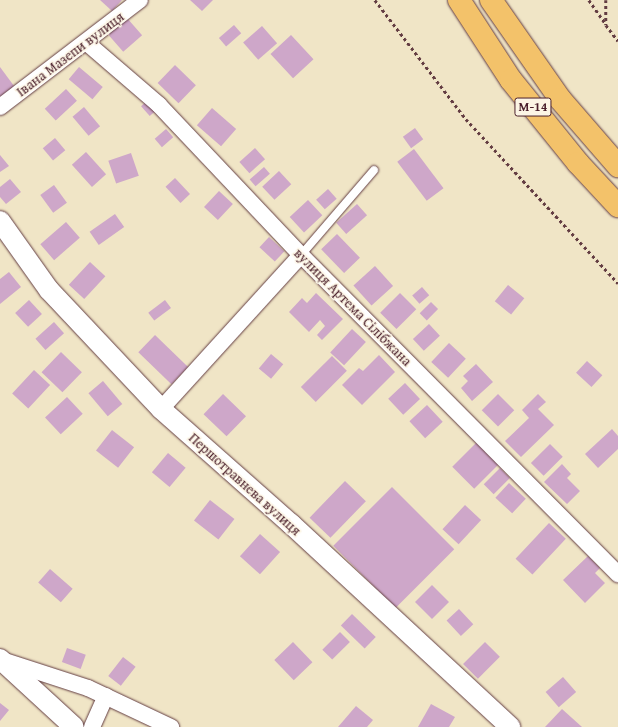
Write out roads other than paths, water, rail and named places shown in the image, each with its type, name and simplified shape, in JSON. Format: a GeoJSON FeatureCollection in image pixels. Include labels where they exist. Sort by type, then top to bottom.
{"type":"FeatureCollection","features":[{"type":"Feature","properties":{"kind":"highway","name":"М-14"},"geometry":{"type":"LineString","coordinates":[[459,0],[512,80],[578,163],[618,206]]}},
{"type":"Feature","properties":{"kind":"highway","name":"М-14"},"geometry":{"type":"LineString","coordinates":[[492,0],[560,99],[618,166]]}},
{"type":"Feature","properties":{"kind":"street","name":"Івана Мазепи вулиця"},"geometry":{"type":"LineString","coordinates":[[0,107],[87,43],[140,0]]}},
{"type":"Feature","properties":{"kind":"street","name":"вулиця Артема Сілібжана"},"geometry":{"type":"LineString","coordinates":[[87,43],[159,105],[301,255],[618,574]]}},
{"type":"Feature","properties":{"kind":"street","name":"Першотравнева вулиця"},"geometry":{"type":"LineString","coordinates":[[0,222],[49,290],[162,410],[290,524],[510,727]]}},
{"type":"Feature","properties":{"kind":"street"},"geometry":{"type":"LineString","coordinates":[[162,410],[301,255]]}},
{"type":"Feature","properties":{"kind":"street"},"geometry":{"type":"LineString","coordinates":[[0,659],[106,696],[171,727]]}},
{"type":"Feature","properties":{"kind":"street"},"geometry":{"type":"LineString","coordinates":[[0,659],[74,727]]}},
{"type":"Feature","properties":{"kind":"street"},"geometry":{"type":"LineString","coordinates":[[92,727],[106,696]]}},
{"type":"Feature","properties":{"kind":"lane"},"geometry":{"type":"LineString","coordinates":[[301,255],[374,170]]}}]}
